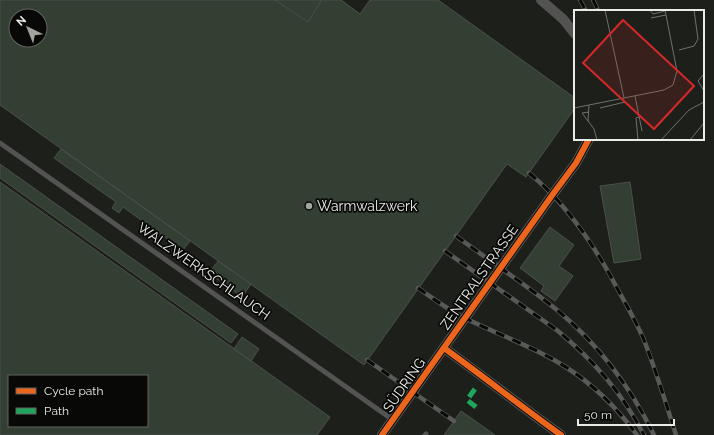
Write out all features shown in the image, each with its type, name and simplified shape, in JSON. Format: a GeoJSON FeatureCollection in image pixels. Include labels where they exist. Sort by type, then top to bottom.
{"type":"FeatureCollection","features":[{"type":"Feature","properties":{"kind":"street"},"geometry":{"type":"LineString","coordinates":[[541,0],[563,19],[574,33]]}},
{"type":"Feature","properties":{"kind":"street","name":"ZENTRALSTRASSE"},"geometry":{"type":"LineString","coordinates":[[561,435],[444,348],[571,171],[588,140]]}},
{"type":"Feature","properties":{"kind":"street","name":"SÜDRING"},"geometry":{"type":"LineString","coordinates":[[382,435],[444,348]]}},
{"type":"Feature","properties":{"kind":"lane","name":"WALZWERKSCHLAUCH"},"geometry":{"type":"LineString","coordinates":[[0,143],[393,420]]}},
{"type":"Feature","properties":{"kind":"building","name":"Warmwalzwerk"},"geometry":{"type":"Polygon","coordinates":[[[0,0],[341,0],[360,14],[370,0],[438,0],[574,97],[574,109],[526,177],[507,164],[364,365],[0,105],[0,0]]]}},
{"type":"Feature","properties":{"kind":"building"},"geometry":{"type":"Polygon","coordinates":[[[275,0],[320,0],[321,1],[308,22],[275,0]]]}},
{"type":"Feature","properties":{"kind":"building"},"geometry":{"type":"Polygon","coordinates":[[[61,149],[190,241],[183,250],[123,207],[119,213],[112,208],[116,202],[54,158],[61,149]]]}},
{"type":"Feature","properties":{"kind":"building"},"geometry":{"type":"Polygon","coordinates":[[[0,164],[238,334],[231,343],[0,178],[0,164]]]}},
{"type":"Feature","properties":{"kind":"building"},"geometry":{"type":"Polygon","coordinates":[[[0,182],[330,417],[317,435],[0,435],[0,182]]]}},
{"type":"Feature","properties":{"kind":"building"},"geometry":{"type":"Polygon","coordinates":[[[630,182],[641,259],[614,263],[600,186],[630,182]]]}},
{"type":"Feature","properties":{"kind":"building"},"geometry":{"type":"Polygon","coordinates":[[[550,227],[574,245],[559,266],[573,276],[555,301],[541,291],[544,286],[520,268],[550,227]]]}},
{"type":"Feature","properties":{"kind":"building"},"geometry":{"type":"Polygon","coordinates":[[[218,261],[251,284],[242,297],[209,273],[218,261]]]}},
{"type":"Feature","properties":{"kind":"building"},"geometry":{"type":"Polygon","coordinates":[[[242,337],[259,349],[251,361],[234,349],[242,337]]]}},
{"type":"Feature","properties":{"kind":"building"},"geometry":{"type":"Polygon","coordinates":[[[461,411],[495,435],[444,435],[461,411]]]}},
{"type":"Feature","properties":{"kind":"railway"},"geometry":{"type":"LineString","coordinates":[[580,0],[585,10]]}},
{"type":"Feature","properties":{"kind":"railway"},"geometry":{"type":"LineString","coordinates":[[593,0],[597,8]]}},
{"type":"Feature","properties":{"kind":"railway"},"geometry":{"type":"LineString","coordinates":[[529,173],[564,207],[584,233],[610,275],[644,340],[676,435]]}},
{"type":"Feature","properties":{"kind":"railway"},"geometry":{"type":"LineString","coordinates":[[456,236],[545,300],[586,337],[600,352],[624,384],[635,400],[654,435]]}},
{"type":"Feature","properties":{"kind":"railway"},"geometry":{"type":"LineString","coordinates":[[445,251],[558,331],[584,354],[617,392],[636,420],[644,435]]}},
{"type":"Feature","properties":{"kind":"railway"},"geometry":{"type":"LineString","coordinates":[[418,288],[459,315],[540,352],[575,373],[604,397],[637,435]]}},
{"type":"Feature","properties":{"kind":"railway"},"geometry":{"type":"LineString","coordinates":[[367,360],[454,421]]}},
{"type":"Feature","properties":{"kind":"marked path"},"geometry":{"type":"LineString","coordinates":[[476,407],[467,400],[477,386]]}},
{"type":"Feature","properties":{"kind":"cycle path"},"geometry":{"type":"LineString","coordinates":[[382,435],[576,163],[588,140]]}},
{"type":"Feature","properties":{"kind":"cycle path"},"geometry":{"type":"LineString","coordinates":[[444,348],[561,435]]}},
{"type":"Feature","properties":{"kind":"place","name":"Warmwalzwerk"},"geometry":{"type":"Point","coordinates":[309,206]}}]}
